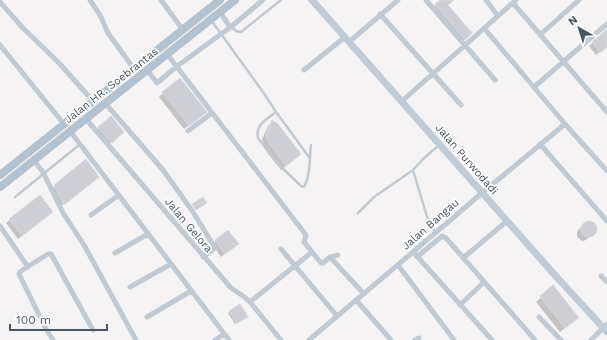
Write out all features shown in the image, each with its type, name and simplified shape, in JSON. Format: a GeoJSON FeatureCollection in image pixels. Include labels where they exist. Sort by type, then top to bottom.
{"type":"FeatureCollection","features":[{"type":"Feature","properties":{"kind":"main road","name":"Jalan HR. Soebrantas"},"geometry":{"type":"LineString","coordinates":[[0,175],[220,0]]}},
{"type":"Feature","properties":{"kind":"main road","name":"Jalan HR. Soebrantas"},"geometry":{"type":"LineString","coordinates":[[0,187],[235,0]]}},
{"type":"Feature","properties":{"kind":"street"},"geometry":{"type":"LineString","coordinates":[[90,0],[100,15],[108,33],[134,69]]}},
{"type":"Feature","properties":{"kind":"street"},"geometry":{"type":"LineString","coordinates":[[161,0],[182,30]]}},
{"type":"Feature","properties":{"kind":"street"},"geometry":{"type":"LineString","coordinates":[[147,70],[156,83],[231,27],[264,0]]}},
{"type":"Feature","properties":{"kind":"street","name":"Jalan Purwodadi"},"geometry":{"type":"LineString","coordinates":[[312,0],[507,221],[606,328]]}},
{"type":"Feature","properties":{"kind":"street"},"geometry":{"type":"LineString","coordinates":[[304,70],[398,0]]}},
{"type":"Feature","properties":{"kind":"street"},"geometry":{"type":"LineString","coordinates":[[426,0],[495,80]]}},
{"type":"Feature","properties":{"kind":"street"},"geometry":{"type":"LineString","coordinates":[[430,5],[436,0]]}},
{"type":"Feature","properties":{"kind":"street"},"geometry":{"type":"LineString","coordinates":[[486,0],[498,16]]}},
{"type":"Feature","properties":{"kind":"street"},"geometry":{"type":"LineString","coordinates":[[540,35],[579,0]]}},
{"type":"Feature","properties":{"kind":"street"},"geometry":{"type":"LineString","coordinates":[[0,2],[22,27],[59,63],[93,101]]}},
{"type":"Feature","properties":{"kind":"street"},"geometry":{"type":"LineString","coordinates":[[402,101],[514,2],[540,35],[607,112]]}},
{"type":"Feature","properties":{"kind":"street"},"geometry":{"type":"LineString","coordinates":[[220,12],[231,27]]}},
{"type":"Feature","properties":{"kind":"street"},"geometry":{"type":"LineString","coordinates":[[380,14],[462,104]]}},
{"type":"Feature","properties":{"kind":"street"},"geometry":{"type":"LineString","coordinates":[[534,87],[607,24]]}},
{"type":"Feature","properties":{"kind":"street"},"geometry":{"type":"LineString","coordinates":[[484,28],[607,171]]}},
{"type":"Feature","properties":{"kind":"street"},"geometry":{"type":"LineString","coordinates":[[0,45],[64,124]]}},
{"type":"Feature","properties":{"kind":"street"},"geometry":{"type":"LineString","coordinates":[[167,54],[306,235],[304,242],[321,263],[338,255]]}},
{"type":"Feature","properties":{"kind":"street"},"geometry":{"type":"LineString","coordinates":[[105,103],[163,170],[193,212],[215,248],[203,257]]}},
{"type":"Feature","properties":{"kind":"street"},"geometry":{"type":"LineString","coordinates":[[188,131],[212,113]]}},
{"type":"Feature","properties":{"kind":"street","name":"Jalan Gelora"},"geometry":{"type":"LineString","coordinates":[[86,119],[230,288],[250,302],[281,340]]}},
{"type":"Feature","properties":{"kind":"street","name":"Jalan Bangau"},"geometry":{"type":"LineString","coordinates":[[309,340],[414,252],[482,192],[565,124]]}},
{"type":"Feature","properties":{"kind":"street"},"geometry":{"type":"LineString","coordinates":[[70,131],[229,340]]}},
{"type":"Feature","properties":{"kind":"street"},"geometry":{"type":"LineString","coordinates":[[540,144],[607,221]]}},
{"type":"Feature","properties":{"kind":"street"},"geometry":{"type":"LineString","coordinates":[[34,160],[44,174],[63,213],[84,245],[136,340]]}},
{"type":"Feature","properties":{"kind":"street"},"geometry":{"type":"LineString","coordinates":[[91,215],[119,195]]}},
{"type":"Feature","properties":{"kind":"street"},"geometry":{"type":"LineString","coordinates":[[463,258],[507,221]]}},
{"type":"Feature","properties":{"kind":"street"},"geometry":{"type":"LineString","coordinates":[[0,226],[28,267]]}},
{"type":"Feature","properties":{"kind":"street"},"geometry":{"type":"LineString","coordinates":[[115,253],[148,234]]}},
{"type":"Feature","properties":{"kind":"street"},"geometry":{"type":"LineString","coordinates":[[418,257],[442,236],[446,238],[535,340]]}},
{"type":"Feature","properties":{"kind":"street"},"geometry":{"type":"LineString","coordinates":[[281,249],[337,316]]}},
{"type":"Feature","properties":{"kind":"street"},"geometry":{"type":"LineString","coordinates":[[250,302],[312,252]]}},
{"type":"Feature","properties":{"kind":"street"},"geometry":{"type":"LineString","coordinates":[[414,252],[492,340]]}},
{"type":"Feature","properties":{"kind":"street"},"geometry":{"type":"LineString","coordinates":[[53,340],[19,274],[21,271],[48,254],[51,254],[93,330]]}},
{"type":"Feature","properties":{"kind":"street"},"geometry":{"type":"LineString","coordinates":[[330,258],[364,294]]}},
{"type":"Feature","properties":{"kind":"street"},"geometry":{"type":"LineString","coordinates":[[130,287],[171,264]]}},
{"type":"Feature","properties":{"kind":"street"},"geometry":{"type":"LineString","coordinates":[[398,265],[454,340]]}},
{"type":"Feature","properties":{"kind":"street"},"geometry":{"type":"LineString","coordinates":[[601,276],[607,282]]}},
{"type":"Feature","properties":{"kind":"street"},"geometry":{"type":"LineString","coordinates":[[460,305],[484,282]]}},
{"type":"Feature","properties":{"kind":"street"},"geometry":{"type":"LineString","coordinates":[[147,316],[191,291]]}},
{"type":"Feature","properties":{"kind":"street"},"geometry":{"type":"LineString","coordinates":[[356,300],[391,340]]}},
{"type":"Feature","properties":{"kind":"street"},"geometry":{"type":"LineString","coordinates":[[539,317],[562,340]]}},
{"type":"Feature","properties":{"kind":"street"},"geometry":{"type":"LineString","coordinates":[[591,340],[606,328]]}},
{"type":"Feature","properties":{"kind":"street"},"geometry":{"type":"LineString","coordinates":[[215,340],[224,334]]}},
{"type":"Feature","properties":{"kind":"lane"},"geometry":{"type":"LineString","coordinates":[[231,27],[236,32],[241,32],[281,0]]}},
{"type":"Feature","properties":{"kind":"lane"},"geometry":{"type":"LineString","coordinates":[[211,19],[276,112],[310,157]]}},
{"type":"Feature","properties":{"kind":"lane"},"geometry":{"type":"LineString","coordinates":[[276,112],[262,123],[257,130],[258,138],[276,162],[302,186],[306,184],[309,172],[311,145]]}},
{"type":"Feature","properties":{"kind":"lane"},"geometry":{"type":"LineString","coordinates":[[15,197],[80,144]]}},
{"type":"Feature","properties":{"kind":"lane"},"geometry":{"type":"LineString","coordinates":[[358,213],[374,197],[413,170],[440,144]]}},
{"type":"Feature","properties":{"kind":"lane"},"geometry":{"type":"LineString","coordinates":[[413,170],[428,220],[436,233]]}},
{"type":"Feature","properties":{"kind":"building"},"geometry":{"type":"Polygon","coordinates":[[[440,0],[454,0],[448,5],[472,33],[465,40],[435,4],[440,0]]]}},
{"type":"Feature","properties":{"kind":"building"},"geometry":{"type":"Polygon","coordinates":[[[607,29],[607,47],[600,53],[592,42],[607,29]]]}},
{"type":"Feature","properties":{"kind":"building"},"geometry":{"type":"Polygon","coordinates":[[[180,78],[207,112],[189,126],[162,92],[180,78]]]}},
{"type":"Feature","properties":{"kind":"building"},"geometry":{"type":"Polygon","coordinates":[[[111,116],[124,132],[112,143],[98,127],[111,116]]]}},
{"type":"Feature","properties":{"kind":"building"},"geometry":{"type":"Polygon","coordinates":[[[272,120],[278,124],[301,154],[286,166],[268,142],[266,134],[272,120]]]}},
{"type":"Feature","properties":{"kind":"building"},"geometry":{"type":"Polygon","coordinates":[[[86,159],[99,177],[64,205],[54,185],[86,159]]]}},
{"type":"Feature","properties":{"kind":"building"},"geometry":{"type":"Polygon","coordinates":[[[40,195],[53,212],[22,236],[9,219],[40,195]]]}},
{"type":"Feature","properties":{"kind":"building"},"geometry":{"type":"Polygon","coordinates":[[[203,197],[207,203],[196,210],[192,204],[203,197]]]}},
{"type":"Feature","properties":{"kind":"building"},"geometry":{"type":"Polygon","coordinates":[[[589,221],[596,226],[597,229],[592,236],[589,237],[582,232],[581,229],[586,222],[589,221]]]}},
{"type":"Feature","properties":{"kind":"building"},"geometry":{"type":"Polygon","coordinates":[[[228,230],[239,244],[225,254],[215,240],[228,230]]]}},
{"type":"Feature","properties":{"kind":"building"},"geometry":{"type":"Polygon","coordinates":[[[553,285],[579,318],[565,328],[540,296],[553,285]]]}},
{"type":"Feature","properties":{"kind":"building"},"geometry":{"type":"Polygon","coordinates":[[[240,304],[248,317],[237,323],[229,311],[240,304]]]}}]}
